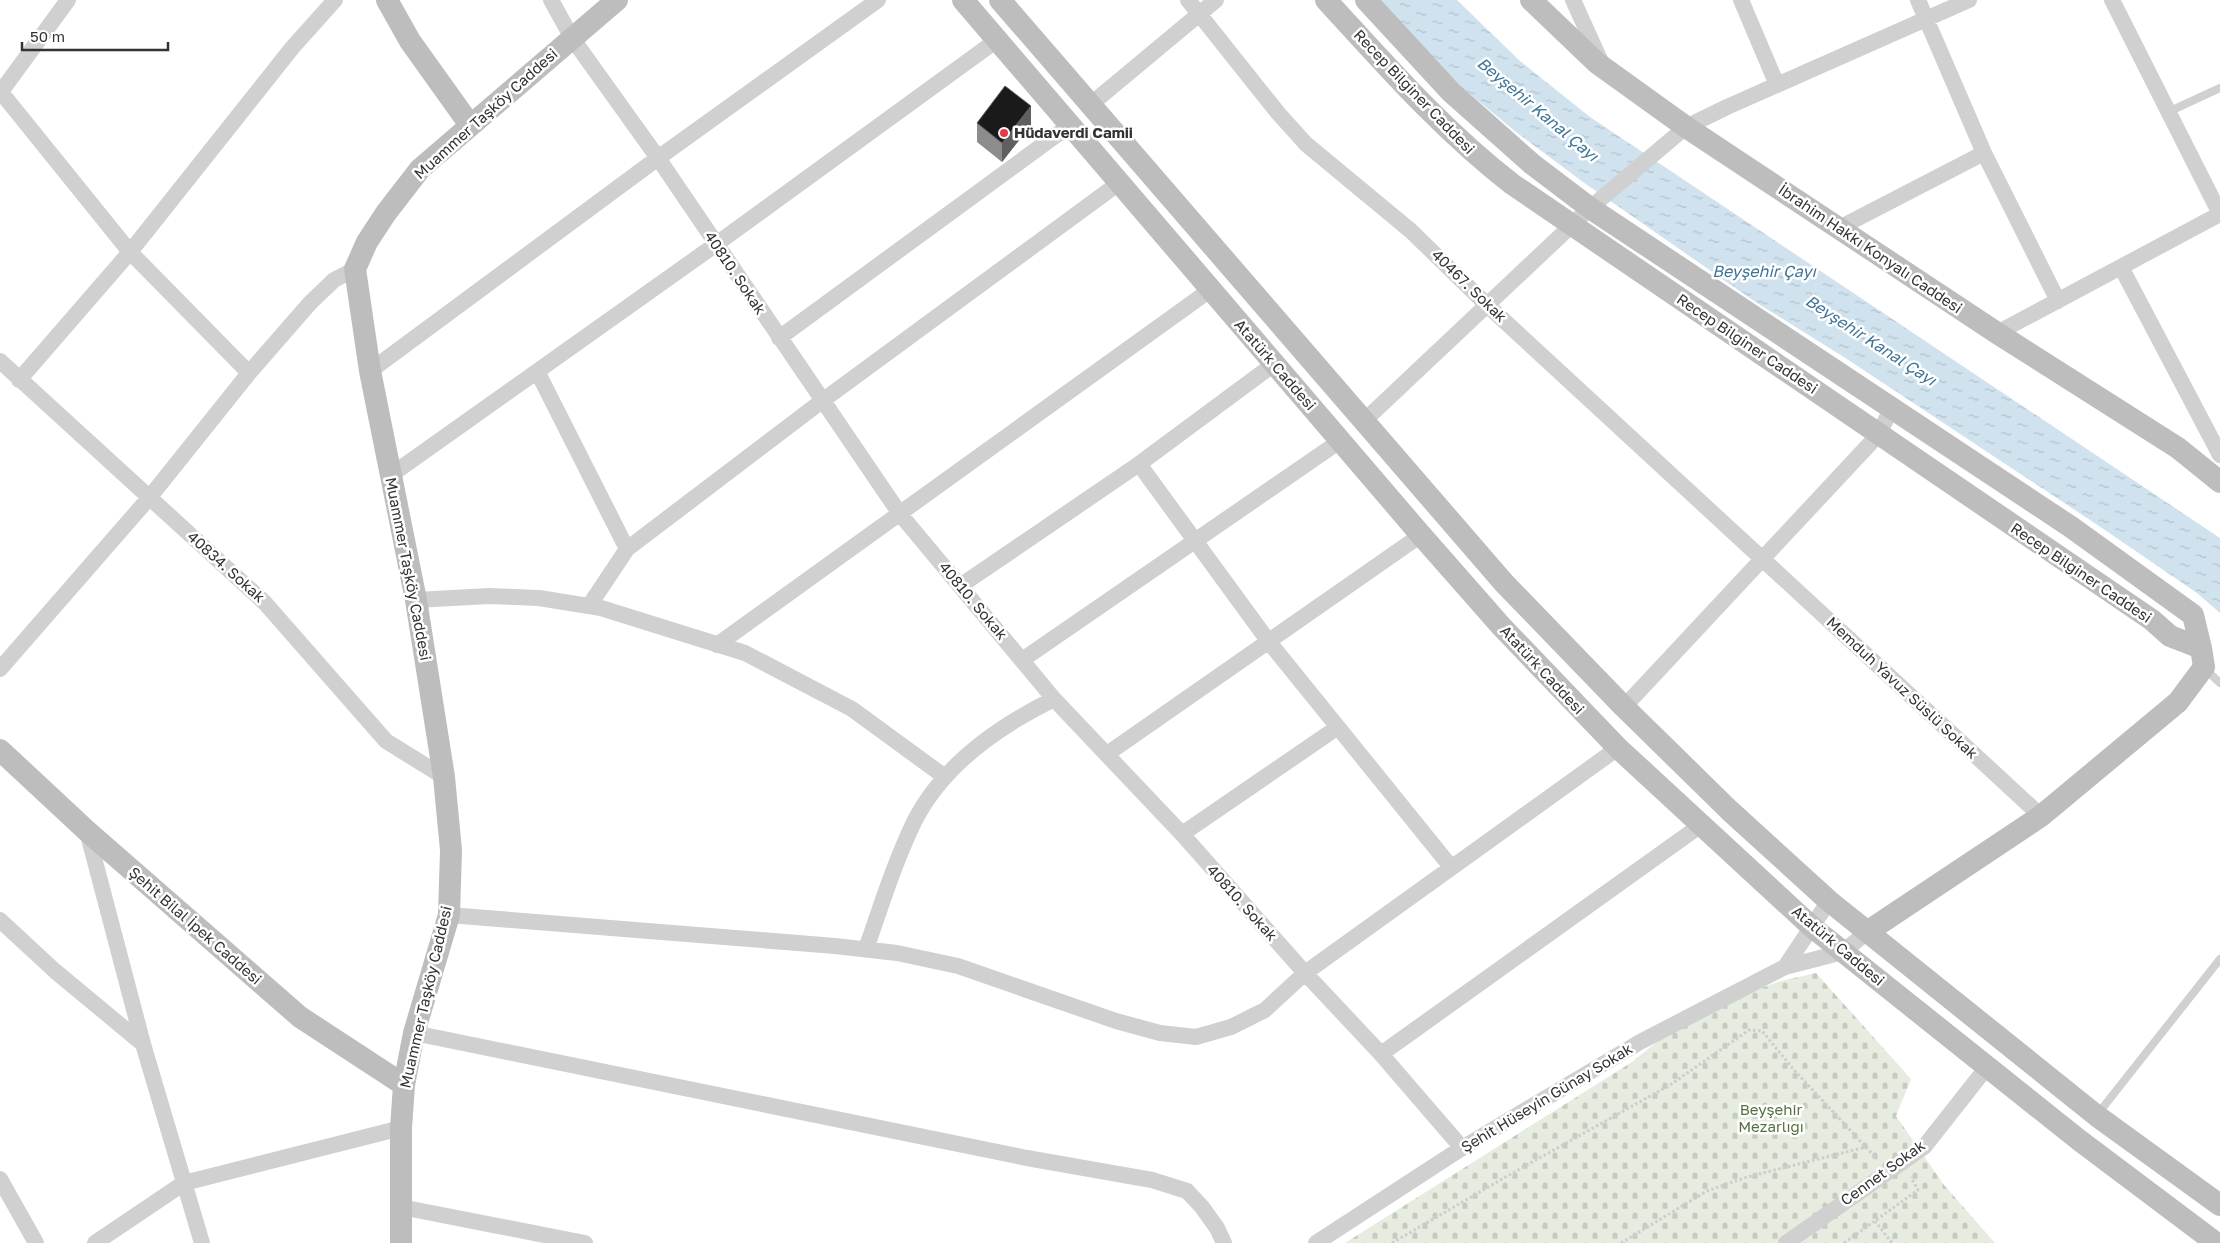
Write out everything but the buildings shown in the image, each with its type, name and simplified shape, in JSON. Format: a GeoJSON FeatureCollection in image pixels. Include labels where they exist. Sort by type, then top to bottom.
{"type":"FeatureCollection","features":[{"type":"Feature","properties":{"kind":"street"},"geometry":{"type":"LineString","coordinates":[[68,0],[0,92],[130,252],[249,373]]}},
{"type":"Feature","properties":{"kind":"street"},"geometry":{"type":"LineString","coordinates":[[19,380],[130,252],[292,48],[335,0]]}},
{"type":"Feature","properties":{"kind":"street"},"geometry":{"type":"LineString","coordinates":[[387,0],[410,41],[470,125]]}},
{"type":"Feature","properties":{"kind":"street","name":"40810. Sokak"},"geometry":{"type":"LineString","coordinates":[[551,0],[572,38],[658,158],[900,514],[1054,699],[1182,834],[1305,973],[1381,1054],[1462,1148]]}},
{"type":"Feature","properties":{"kind":"street","name":"Muammer Taşköy Caddesi"},"geometry":{"type":"LineString","coordinates":[[401,1243],[401,1128],[404,1085],[414,1033],[449,915],[451,850],[444,777],[416,600],[370,371],[355,269],[376,227],[420,169],[617,0]]}},
{"type":"Feature","properties":{"kind":"street"},"geometry":{"type":"LineString","coordinates":[[370,371],[658,158],[878,0]]}},
{"type":"Feature","properties":{"kind":"street","name":"Atatürk Caddesi"},"geometry":{"type":"LineString","coordinates":[[963,0],[1420,535],[1501,626],[1618,748],[1812,927],[2079,1140],[2216,1243]]}},
{"type":"Feature","properties":{"kind":"street","name":"Atatürk Caddesi"},"geometry":{"type":"LineString","coordinates":[[1000,0],[1504,583],[1624,707],[1729,810],[1866,932],[2097,1116],[2220,1205]]}},
{"type":"Feature","properties":{"kind":"street","name":"40467. Sokak"},"geometry":{"type":"LineString","coordinates":[[1188,0],[1278,113],[1306,144],[1411,231],[1487,305],[1764,560]]}},
{"type":"Feature","properties":{"kind":"street"},"geometry":{"type":"LineString","coordinates":[[1090,105],[1216,0]]}},
{"type":"Feature","properties":{"kind":"street","name":"Recep Bilginer Caddesi"},"geometry":{"type":"LineString","coordinates":[[1326,0],[1437,120],[1477,157],[1512,184],[2152,620],[2170,636],[2202,658]]}},
{"type":"Feature","properties":{"kind":"street","name":"Recep Bilginer Caddesi"},"geometry":{"type":"LineString","coordinates":[[1366,0],[1450,92],[1532,164],[1590,208],[2071,527],[2193,615],[2202,658]]}},
{"type":"Feature","properties":{"kind":"street","name":"İbrahim Hakkı Konyalı Caddesi"},"geometry":{"type":"LineString","coordinates":[[1531,0],[1604,67],[1686,127],[1997,334],[2178,448],[2217,469]]}},
{"type":"Feature","properties":{"kind":"street"},"geometry":{"type":"LineString","coordinates":[[1573,0],[1604,67]]}},
{"type":"Feature","properties":{"kind":"street"},"geometry":{"type":"LineString","coordinates":[[1741,0],[1776,85]]}},
{"type":"Feature","properties":{"kind":"street"},"geometry":{"type":"LineString","coordinates":[[1918,0],[1984,154],[2058,301]]}},
{"type":"Feature","properties":{"kind":"street"},"geometry":{"type":"LineString","coordinates":[[1364,421],[1590,208],[1686,127],[1969,0]]}},
{"type":"Feature","properties":{"kind":"street"},"geometry":{"type":"LineString","coordinates":[[1997,334],[2220,214],[2112,0]]}},
{"type":"Feature","properties":{"kind":"street"},"geometry":{"type":"LineString","coordinates":[[391,475],[538,373],[997,40]]}},
{"type":"Feature","properties":{"kind":"street"},"geometry":{"type":"LineString","coordinates":[[779,338],[1070,125]]}},
{"type":"Feature","properties":{"kind":"street"},"geometry":{"type":"LineString","coordinates":[[1838,228],[1984,154]]}},
{"type":"Feature","properties":{"kind":"street"},"geometry":{"type":"LineString","coordinates":[[589,606],[627,548],[822,401],[1119,183]]}},
{"type":"Feature","properties":{"kind":"street"},"geometry":{"type":"LineString","coordinates":[[2121,267],[2217,469]]}},
{"type":"Feature","properties":{"kind":"street"},"geometry":{"type":"LineString","coordinates":[[0,669],[149,498],[249,373],[310,303],[334,280],[355,269]]}},
{"type":"Feature","properties":{"kind":"street"},"geometry":{"type":"LineString","coordinates":[[717,645],[1210,290]]}},
{"type":"Feature","properties":{"kind":"street","name":"40834. Sokak"},"geometry":{"type":"LineString","coordinates":[[0,361],[265,603],[386,741],[444,777]]}},
{"type":"Feature","properties":{"kind":"street"},"geometry":{"type":"LineString","coordinates":[[960,586],[1138,464],[1274,364]]}},
{"type":"Feature","properties":{"kind":"street"},"geometry":{"type":"LineString","coordinates":[[538,373],[627,548]]}},
{"type":"Feature","properties":{"kind":"street"},"geometry":{"type":"LineString","coordinates":[[1624,707],[1764,560],[1879,434],[1892,407]]}},
{"type":"Feature","properties":{"kind":"street"},"geometry":{"type":"LineString","coordinates":[[1022,660],[1340,441]]}},
{"type":"Feature","properties":{"kind":"street"},"geometry":{"type":"LineString","coordinates":[[1138,464],[1269,642],[1451,868]]}},
{"type":"Feature","properties":{"kind":"street"},"geometry":{"type":"LineString","coordinates":[[1108,754],[1420,535]]}},
{"type":"Feature","properties":{"kind":"street","name":"Memduh Yavuz Süslü Sokak"},"geometry":{"type":"LineString","coordinates":[[1764,560],[2041,816]]}},
{"type":"Feature","properties":{"kind":"street"},"geometry":{"type":"LineString","coordinates":[[416,600],[488,596],[539,598],[589,606],[601,608],[746,654],[852,708],[945,777]]}},
{"type":"Feature","properties":{"kind":"street"},"geometry":{"type":"LineString","coordinates":[[1843,952],[1866,932],[2041,816],[2178,702],[2202,658]]}},
{"type":"Feature","properties":{"kind":"street"},"geometry":{"type":"LineString","coordinates":[[866,949],[900,854],[916,819],[945,777],[987,738],[1020,716],[1054,699]]}},
{"type":"Feature","properties":{"kind":"street"},"geometry":{"type":"LineString","coordinates":[[1182,834],[1338,727]]}},
{"type":"Feature","properties":{"kind":"street"},"geometry":{"type":"LineString","coordinates":[[449,915],[866,949],[958,966],[1116,1021],[1160,1033],[1196,1037],[1232,1027],[1265,1010],[1305,973],[1618,748]]}},
{"type":"Feature","properties":{"kind":"street","name":"Şehit Bilal İpek Caddesi"},"geometry":{"type":"LineString","coordinates":[[0,750],[87,831],[300,1017],[404,1085]]}},
{"type":"Feature","properties":{"kind":"street"},"geometry":{"type":"LineString","coordinates":[[1381,1054],[1701,825]]}},
{"type":"Feature","properties":{"kind":"street"},"geometry":{"type":"LineString","coordinates":[[87,831],[143,1044],[202,1243]]}},
{"type":"Feature","properties":{"kind":"street"},"geometry":{"type":"LineString","coordinates":[[1785,967],[1829,901]]}},
{"type":"Feature","properties":{"kind":"street"},"geometry":{"type":"LineString","coordinates":[[0,920],[55,971],[143,1044]]}},
{"type":"Feature","properties":{"kind":"street","name":"Şehit Hüseyin Günay Sokak"},"geometry":{"type":"LineString","coordinates":[[1316,1243],[1462,1148],[1640,1042],[1785,967],[1843,952]]}},
{"type":"Feature","properties":{"kind":"street"},"geometry":{"type":"LineString","coordinates":[[414,1033],[1027,1158],[1152,1180],[1187,1191],[1202,1207],[1224,1243]]}},
{"type":"Feature","properties":{"kind":"street","name":"Cennet Sokak"},"geometry":{"type":"LineString","coordinates":[[1786,1243],[1924,1146],[1987,1067]]}},
{"type":"Feature","properties":{"kind":"street"},"geometry":{"type":"LineString","coordinates":[[95,1243],[184,1183],[401,1128]]}},
{"type":"Feature","properties":{"kind":"street"},"geometry":{"type":"LineString","coordinates":[[0,1179],[36,1243]]}},
{"type":"Feature","properties":{"kind":"street"},"geometry":{"type":"LineString","coordinates":[[401,1207],[585,1243]]}},
{"type":"Feature","properties":{"kind":"lane"},"geometry":{"type":"LineString","coordinates":[[2168,112],[2220,88]]}},
{"type":"Feature","properties":{"kind":"lane"},"geometry":{"type":"LineString","coordinates":[[2202,658],[2220,684]]}},
{"type":"Feature","properties":{"kind":"lane"},"geometry":{"type":"LineString","coordinates":[[2097,1116],[2220,959]]}},
{"type":"Feature","properties":{"kind":"path"},"geometry":{"type":"LineString","coordinates":[[1392,1243],[1670,1085],[1749,1030],[1762,1030],[1795,1071],[1889,1171]]}},
{"type":"Feature","properties":{"kind":"path"},"geometry":{"type":"LineString","coordinates":[[1621,1243],[1707,1191],[1747,1177],[1866,1147]]}},
{"type":"Feature","properties":{"kind":"path"},"geometry":{"type":"LineString","coordinates":[[1844,1243],[1918,1190],[1902,1162]]}},
{"type":"Feature","properties":{"kind":"path"},"geometry":{"type":"LineString","coordinates":[[1875,1221],[1892,1243]]}},
{"type":"Feature","properties":{"kind":"green space","name":"Beyşehir Mezarlığı"},"geometry":{"type":"Polygon","coordinates":[[[1816,973],[1911,1079],[1896,1116],[1944,1185],[1995,1243],[1345,1243],[1632,1062],[1658,1041],[1748,993],[1781,981],[1816,973]]]}},
{"type":"Feature","properties":{"kind":"water","name":"Beyşehir Çayı"},"geometry":{"type":"Polygon","coordinates":[[[1380,0],[1457,0],[1520,61],[1590,117],[2220,538],[2220,613],[2197,593],[2099,526],[1847,359],[1757,303],[1583,182],[1516,132],[1464,89],[1436,62],[1380,0]]]}},
{"type":"Feature","properties":{"kind":"place","name":"Hüdaverdi Camii"},"geometry":{"type":"Point","coordinates":[1004,133]}},
{"type":"Feature","properties":{"kind":"water label","name":"Beyşehir Kanal Çayı"},"geometry":{"type":"Point","coordinates":[1538,109]}},
{"type":"Feature","properties":{"kind":"water label","name":"Beyşehir Kanal Çayı"},"geometry":{"type":"Point","coordinates":[1871,340]}}]}
